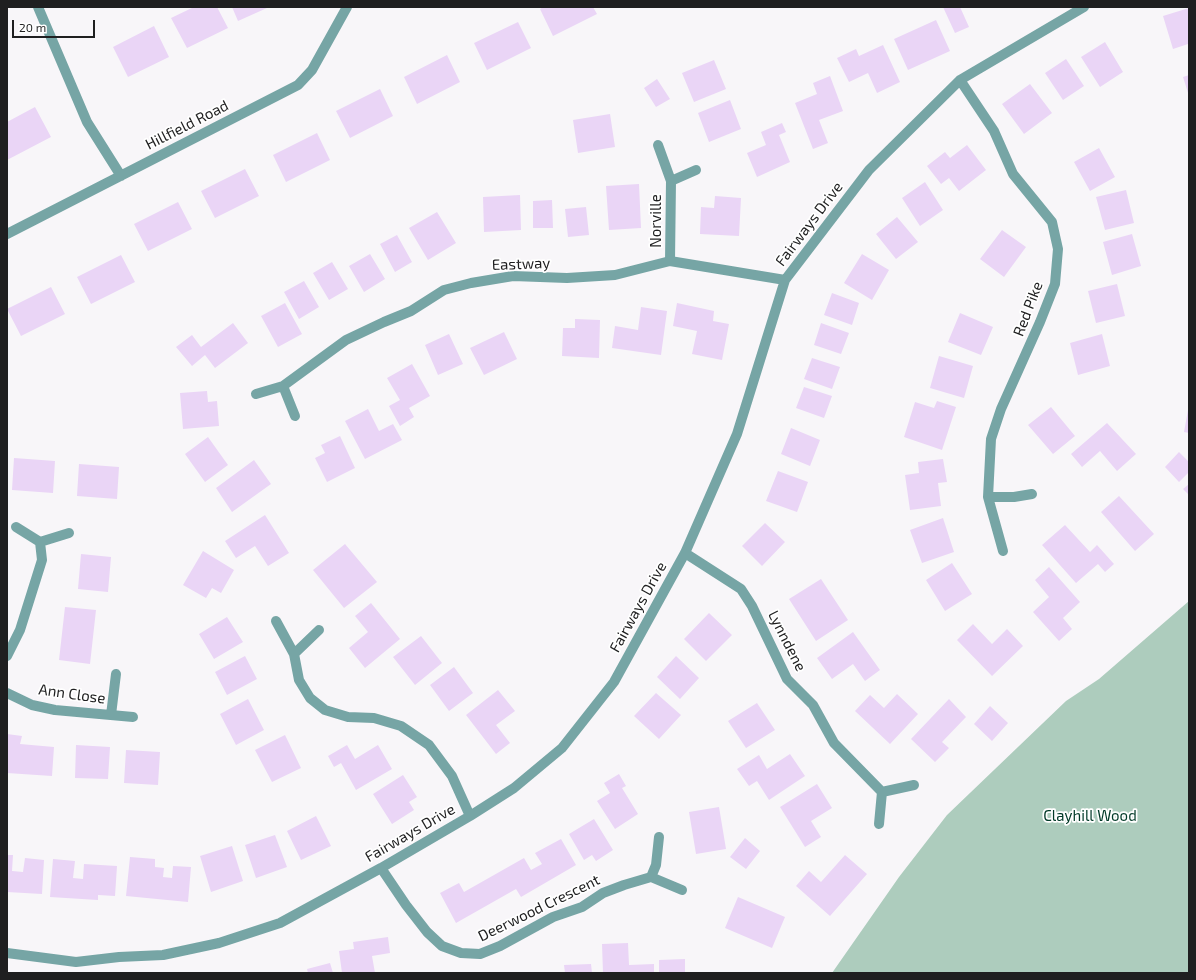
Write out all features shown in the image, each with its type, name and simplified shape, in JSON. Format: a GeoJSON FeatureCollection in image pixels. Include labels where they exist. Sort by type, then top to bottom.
{"type":"FeatureCollection","features":[{"type":"Feature","properties":{"kind":"street"},"geometry":{"type":"LineString","coordinates":[[38,7],[87,122],[121,176]]}},
{"type":"Feature","properties":{"kind":"street","name":"Hillfield Road"},"geometry":{"type":"LineString","coordinates":[[7,234],[298,85],[312,70],[347,7]]}},
{"type":"Feature","properties":{"kind":"street","name":"Fairways Drive"},"geometry":{"type":"LineString","coordinates":[[7,953],[76,962],[120,957],[163,955],[219,943],[280,923],[470,816],[514,788],[562,748],[614,682],[685,553],[737,434],[785,280],[869,170],[960,80],[1084,7]]}},
{"type":"Feature","properties":{"kind":"street","name":"Red Pike"},"geometry":{"type":"LineString","coordinates":[[960,80],[994,131],[1013,174],[1052,222],[1058,249],[1055,284],[1040,322],[1001,409],[991,439],[988,497],[1003,551]]}},
{"type":"Feature","properties":{"kind":"street","name":"Norville"},"geometry":{"type":"LineString","coordinates":[[658,146],[671,181],[670,261]]}},
{"type":"Feature","properties":{"kind":"street","name":"Norville"},"geometry":{"type":"LineString","coordinates":[[671,181],[696,170]]}},
{"type":"Feature","properties":{"kind":"street","name":"Eastway"},"geometry":{"type":"LineString","coordinates":[[256,394],[283,386],[346,340],[411,311],[444,290],[471,283],[512,276],[567,278],[615,275],[670,261],[785,280]]}},
{"type":"Feature","properties":{"kind":"street"},"geometry":{"type":"LineString","coordinates":[[283,386],[295,416]]}},
{"type":"Feature","properties":{"kind":"street"},"geometry":{"type":"LineString","coordinates":[[988,497],[1014,497],[1032,494]]}},
{"type":"Feature","properties":{"kind":"street"},"geometry":{"type":"LineString","coordinates":[[16,527],[40,542],[69,533]]}},
{"type":"Feature","properties":{"kind":"street"},"geometry":{"type":"LineString","coordinates":[[8,653],[20,630],[42,560],[40,542]]}},
{"type":"Feature","properties":{"kind":"street","name":"Lynndene"},"geometry":{"type":"LineString","coordinates":[[685,553],[741,589],[752,606],[787,679],[813,705],[834,742],[882,792]]}},
{"type":"Feature","properties":{"kind":"street"},"geometry":{"type":"LineString","coordinates":[[276,621],[294,654],[299,680],[310,698],[325,710],[348,717],[374,718],[401,726],[429,745],[452,776],[470,816]]}},
{"type":"Feature","properties":{"kind":"street"},"geometry":{"type":"LineString","coordinates":[[294,654],[319,630]]}},
{"type":"Feature","properties":{"kind":"street","name":"Ann Close"},"geometry":{"type":"LineString","coordinates":[[112,715],[116,674]]}},
{"type":"Feature","properties":{"kind":"street","name":"Ann Close"},"geometry":{"type":"LineString","coordinates":[[7,692],[32,705],[55,710],[134,717]]}},
{"type":"Feature","properties":{"kind":"street"},"geometry":{"type":"LineString","coordinates":[[879,824],[882,792],[914,785]]}},
{"type":"Feature","properties":{"kind":"street"},"geometry":{"type":"LineString","coordinates":[[659,837],[656,865],[651,877],[682,890]]}},
{"type":"Feature","properties":{"kind":"street","name":"Deerwood Crescent"},"geometry":{"type":"LineString","coordinates":[[380,868],[427,932],[442,946],[461,953],[480,954],[500,946],[553,917],[582,907],[603,893],[651,877]]}},
{"type":"Feature","properties":{"kind":"green space","name":"Clayhill Wood"},"geometry":{"type":"Polygon","coordinates":[[[1189,601],[1189,973],[832,973],[899,877],[947,815],[1066,701],[1099,679],[1189,601]]]}},
{"type":"Feature","properties":{"kind":"building"},"geometry":{"type":"Polygon","coordinates":[[[194,7],[217,7],[228,28],[187,48],[171,18],[194,7]]]}},
{"type":"Feature","properties":{"kind":"building"},"geometry":{"type":"Polygon","coordinates":[[[232,7],[266,7],[267,8],[238,21],[232,7]]]}},
{"type":"Feature","properties":{"kind":"building"},"geometry":{"type":"Polygon","coordinates":[[[543,7],[593,7],[597,14],[553,36],[540,9],[543,7]]]}},
{"type":"Feature","properties":{"kind":"building"},"geometry":{"type":"Polygon","coordinates":[[[943,7],[960,7],[969,27],[955,33],[943,7]]]}},
{"type":"Feature","properties":{"kind":"building"},"geometry":{"type":"Polygon","coordinates":[[[1189,8],[1189,48],[1188,44],[1173,49],[1163,16],[1189,8]]]}},
{"type":"Feature","properties":{"kind":"building"},"geometry":{"type":"Polygon","coordinates":[[[936,20],[950,51],[908,70],[894,39],[936,20]]]}},
{"type":"Feature","properties":{"kind":"building"},"geometry":{"type":"Polygon","coordinates":[[[518,22],[531,48],[487,70],[474,43],[518,22]]]}},
{"type":"Feature","properties":{"kind":"building"},"geometry":{"type":"Polygon","coordinates":[[[154,26],[169,57],[128,77],[113,47],[154,26]]]}},
{"type":"Feature","properties":{"kind":"building"},"geometry":{"type":"Polygon","coordinates":[[[1105,42],[1123,72],[1100,87],[1081,57],[1105,42]]]}},
{"type":"Feature","properties":{"kind":"building"},"geometry":{"type":"Polygon","coordinates":[[[883,45],[900,82],[877,93],[868,73],[849,82],[837,58],[856,49],[859,56],[883,45]]]}},
{"type":"Feature","properties":{"kind":"building"},"geometry":{"type":"Polygon","coordinates":[[[447,55],[460,82],[417,104],[404,77],[447,55]]]}},
{"type":"Feature","properties":{"kind":"building"},"geometry":{"type":"Polygon","coordinates":[[[1066,59],[1084,86],[1063,100],[1045,73],[1066,59]]]}},
{"type":"Feature","properties":{"kind":"building"},"geometry":{"type":"Polygon","coordinates":[[[714,60],[726,89],[694,102],[682,73],[714,60]]]}},
{"type":"Feature","properties":{"kind":"building"},"geometry":{"type":"Polygon","coordinates":[[[1189,75],[1189,96],[1183,77],[1189,75]]]}},
{"type":"Feature","properties":{"kind":"building"},"geometry":{"type":"Polygon","coordinates":[[[830,76],[843,111],[819,120],[828,143],[813,149],[795,103],[817,94],[813,83],[830,76]]]}},
{"type":"Feature","properties":{"kind":"building"},"geometry":{"type":"Polygon","coordinates":[[[657,79],[670,99],[656,107],[644,88],[657,79]]]}},
{"type":"Feature","properties":{"kind":"building"},"geometry":{"type":"Polygon","coordinates":[[[1030,84],[1052,113],[1024,134],[1002,104],[1030,84]]]}},
{"type":"Feature","properties":{"kind":"building"},"geometry":{"type":"Polygon","coordinates":[[[380,89],[393,116],[350,138],[336,111],[380,89]]]}},
{"type":"Feature","properties":{"kind":"building"},"geometry":{"type":"Polygon","coordinates":[[[730,100],[741,129],[709,142],[698,113],[730,100]]]}},
{"type":"Feature","properties":{"kind":"building"},"geometry":{"type":"Polygon","coordinates":[[[35,107],[51,137],[7,160],[7,122],[35,107]]]}},
{"type":"Feature","properties":{"kind":"building"},"geometry":{"type":"Polygon","coordinates":[[[610,114],[615,147],[578,153],[573,120],[610,114]]]}},
{"type":"Feature","properties":{"kind":"building"},"geometry":{"type":"Polygon","coordinates":[[[782,123],[786,132],[779,135],[790,162],[757,177],[747,153],[766,145],[761,132],[782,123]]]}},
{"type":"Feature","properties":{"kind":"building"},"geometry":{"type":"Polygon","coordinates":[[[317,133],[330,160],[286,182],[273,155],[317,133]]]}},
{"type":"Feature","properties":{"kind":"building"},"geometry":{"type":"Polygon","coordinates":[[[967,145],[986,170],[959,191],[949,178],[941,184],[927,166],[945,152],[950,158],[967,145]]]}},
{"type":"Feature","properties":{"kind":"building"},"geometry":{"type":"Polygon","coordinates":[[[1099,148],[1115,177],[1090,191],[1074,162],[1099,148]]]}},
{"type":"Feature","properties":{"kind":"building"},"geometry":{"type":"Polygon","coordinates":[[[245,169],[259,196],[215,218],[201,191],[245,169]]]}},
{"type":"Feature","properties":{"kind":"building"},"geometry":{"type":"Polygon","coordinates":[[[925,182],[943,210],[920,226],[902,198],[925,182]]]}},
{"type":"Feature","properties":{"kind":"building"},"geometry":{"type":"Polygon","coordinates":[[[639,184],[641,228],[609,230],[606,186],[639,184]]]}},
{"type":"Feature","properties":{"kind":"building"},"geometry":{"type":"Polygon","coordinates":[[[1126,190],[1134,223],[1105,230],[1096,197],[1126,190]]]}},
{"type":"Feature","properties":{"kind":"building"},"geometry":{"type":"Polygon","coordinates":[[[520,195],[521,230],[484,232],[483,197],[520,195]]]}},
{"type":"Feature","properties":{"kind":"building"},"geometry":{"type":"Polygon","coordinates":[[[715,196],[741,198],[739,236],[700,234],[701,207],[714,208],[715,196]]]}},
{"type":"Feature","properties":{"kind":"building"},"geometry":{"type":"Polygon","coordinates":[[[552,200],[553,228],[533,228],[533,201],[552,200]]]}},
{"type":"Feature","properties":{"kind":"building"},"geometry":{"type":"Polygon","coordinates":[[[178,202],[192,229],[148,251],[134,224],[178,202]]]}},
{"type":"Feature","properties":{"kind":"building"},"geometry":{"type":"Polygon","coordinates":[[[586,207],[589,235],[568,237],[565,209],[586,207]]]}},
{"type":"Feature","properties":{"kind":"building"},"geometry":{"type":"Polygon","coordinates":[[[437,212],[456,243],[428,260],[409,228],[437,212]]]}},
{"type":"Feature","properties":{"kind":"building"},"geometry":{"type":"Polygon","coordinates":[[[897,217],[918,242],[896,259],[876,234],[897,217]]]}},
{"type":"Feature","properties":{"kind":"building"},"geometry":{"type":"Polygon","coordinates":[[[1002,230],[1026,247],[1004,277],[980,259],[1002,230]]]}},
{"type":"Feature","properties":{"kind":"building"},"geometry":{"type":"Polygon","coordinates":[[[1132,234],[1141,266],[1112,275],[1103,242],[1132,234]]]}},
{"type":"Feature","properties":{"kind":"building"},"geometry":{"type":"Polygon","coordinates":[[[397,235],[412,262],[395,272],[380,244],[397,235]]]}},
{"type":"Feature","properties":{"kind":"building"},"geometry":{"type":"Polygon","coordinates":[[[370,254],[385,279],[364,292],[349,266],[370,254]]]}},
{"type":"Feature","properties":{"kind":"building"},"geometry":{"type":"Polygon","coordinates":[[[862,254],[889,270],[872,300],[844,283],[862,254]]]}},
{"type":"Feature","properties":{"kind":"building"},"geometry":{"type":"Polygon","coordinates":[[[121,255],[135,282],[91,304],[77,277],[121,255]]]}},
{"type":"Feature","properties":{"kind":"building"},"geometry":{"type":"Polygon","coordinates":[[[332,262],[348,289],[329,300],[313,273],[332,262]]]}},
{"type":"Feature","properties":{"kind":"building"},"geometry":{"type":"Polygon","coordinates":[[[304,281],[319,307],[299,319],[284,292],[304,281]]]}},
{"type":"Feature","properties":{"kind":"building"},"geometry":{"type":"Polygon","coordinates":[[[1117,284],[1125,316],[1096,323],[1088,291],[1117,284]]]}},
{"type":"Feature","properties":{"kind":"building"},"geometry":{"type":"Polygon","coordinates":[[[51,287],[65,314],[21,336],[7,309],[51,287]]]}},
{"type":"Feature","properties":{"kind":"building"},"geometry":{"type":"Polygon","coordinates":[[[832,293],[859,303],[852,325],[824,315],[832,293]]]}},
{"type":"Feature","properties":{"kind":"building"},"geometry":{"type":"Polygon","coordinates":[[[285,303],[302,334],[278,347],[261,316],[285,303]]]}},
{"type":"Feature","properties":{"kind":"building"},"geometry":{"type":"Polygon","coordinates":[[[677,303],[714,311],[713,321],[729,324],[722,360],[692,354],[697,331],[673,326],[677,303]]]}},
{"type":"Feature","properties":{"kind":"building"},"geometry":{"type":"Polygon","coordinates":[[[641,307],[667,311],[661,355],[612,348],[615,326],[638,330],[641,307]]]}},
{"type":"Feature","properties":{"kind":"building"},"geometry":{"type":"Polygon","coordinates":[[[960,313],[993,327],[981,355],[948,342],[960,313]]]}},
{"type":"Feature","properties":{"kind":"building"},"geometry":{"type":"Polygon","coordinates":[[[575,319],[600,320],[599,358],[562,356],[563,328],[575,328],[575,319]]]}},
{"type":"Feature","properties":{"kind":"building"},"geometry":{"type":"Polygon","coordinates":[[[233,323],[248,343],[215,368],[205,355],[192,366],[176,347],[192,335],[201,347],[233,323]]]}},
{"type":"Feature","properties":{"kind":"building"},"geometry":{"type":"Polygon","coordinates":[[[821,323],[849,333],[841,354],[814,345],[821,323]]]}},
{"type":"Feature","properties":{"kind":"building"},"geometry":{"type":"Polygon","coordinates":[[[504,332],[517,359],[484,375],[470,348],[504,332]]]}},
{"type":"Feature","properties":{"kind":"building"},"geometry":{"type":"Polygon","coordinates":[[[449,334],[463,364],[438,375],[425,345],[449,334]]]}},
{"type":"Feature","properties":{"kind":"building"},"geometry":{"type":"Polygon","coordinates":[[[1102,334],[1110,366],[1078,375],[1070,343],[1102,334]]]}},
{"type":"Feature","properties":{"kind":"building"},"geometry":{"type":"Polygon","coordinates":[[[939,356],[973,366],[964,398],[930,388],[939,356]]]}},
{"type":"Feature","properties":{"kind":"building"},"geometry":{"type":"Polygon","coordinates":[[[812,358],[840,367],[832,389],[804,379],[812,358]]]}},
{"type":"Feature","properties":{"kind":"building"},"geometry":{"type":"Polygon","coordinates":[[[412,364],[430,396],[409,408],[414,417],[400,426],[389,406],[400,400],[387,378],[412,364]]]}},
{"type":"Feature","properties":{"kind":"building"},"geometry":{"type":"Polygon","coordinates":[[[804,387],[832,396],[824,418],[796,408],[804,387]]]}},
{"type":"Feature","properties":{"kind":"building"},"geometry":{"type":"Polygon","coordinates":[[[207,391],[208,402],[217,401],[219,426],[183,429],[180,393],[207,391]]]}},
{"type":"Feature","properties":{"kind":"building"},"geometry":{"type":"Polygon","coordinates":[[[937,401],[956,407],[942,450],[904,437],[915,402],[934,408],[937,401]]]}},
{"type":"Feature","properties":{"kind":"building"},"geometry":{"type":"Polygon","coordinates":[[[1051,407],[1075,436],[1053,454],[1028,425],[1051,407]]]}},
{"type":"Feature","properties":{"kind":"building"},"geometry":{"type":"Polygon","coordinates":[[[368,409],[379,431],[393,424],[402,440],[365,459],[345,421],[368,409]]]}},
{"type":"Feature","properties":{"kind":"building"},"geometry":{"type":"Polygon","coordinates":[[[1189,410],[1189,433],[1184,432],[1189,410]]]}},
{"type":"Feature","properties":{"kind":"building"},"geometry":{"type":"Polygon","coordinates":[[[1107,423],[1136,454],[1117,471],[1100,451],[1082,467],[1071,454],[1107,423]]]}},
{"type":"Feature","properties":{"kind":"building"},"geometry":{"type":"Polygon","coordinates":[[[791,428],[820,440],[810,466],[781,454],[791,428]]]}},
{"type":"Feature","properties":{"kind":"building"},"geometry":{"type":"Polygon","coordinates":[[[340,436],[355,468],[327,482],[315,458],[325,453],[321,445],[340,436]]]}},
{"type":"Feature","properties":{"kind":"building"},"geometry":{"type":"Polygon","coordinates":[[[208,437],[228,465],[205,482],[185,454],[208,437]]]}},
{"type":"Feature","properties":{"kind":"building"},"geometry":{"type":"Polygon","coordinates":[[[1179,452],[1189,462],[1189,472],[1179,482],[1165,467],[1179,452]]]}},
{"type":"Feature","properties":{"kind":"building"},"geometry":{"type":"Polygon","coordinates":[[[14,458],[55,461],[53,493],[12,490],[14,458]]]}},
{"type":"Feature","properties":{"kind":"building"},"geometry":{"type":"Polygon","coordinates":[[[943,459],[947,482],[938,483],[941,506],[910,510],[905,475],[919,473],[918,462],[943,459]]]}},
{"type":"Feature","properties":{"kind":"building"},"geometry":{"type":"Polygon","coordinates":[[[254,460],[271,484],[232,512],[216,488],[254,460]]]}},
{"type":"Feature","properties":{"kind":"building"},"geometry":{"type":"Polygon","coordinates":[[[79,464],[119,467],[117,499],[77,496],[79,464]]]}},
{"type":"Feature","properties":{"kind":"building"},"geometry":{"type":"Polygon","coordinates":[[[778,471],[808,482],[797,512],[766,501],[778,471]]]}},
{"type":"Feature","properties":{"kind":"building"},"geometry":{"type":"Polygon","coordinates":[[[1189,484],[1189,495],[1183,489],[1189,484]]]}},
{"type":"Feature","properties":{"kind":"building"},"geometry":{"type":"Polygon","coordinates":[[[1119,496],[1154,534],[1135,551],[1101,512],[1119,496]]]}},
{"type":"Feature","properties":{"kind":"building"},"geometry":{"type":"Polygon","coordinates":[[[265,515],[289,553],[268,566],[255,546],[236,558],[225,541],[265,515]]]}},
{"type":"Feature","properties":{"kind":"building"},"geometry":{"type":"Polygon","coordinates":[[[943,518],[954,552],[922,563],[910,530],[943,518]]]}},
{"type":"Feature","properties":{"kind":"building"},"geometry":{"type":"Polygon","coordinates":[[[765,523],[785,542],[762,566],[742,546],[765,523]]]}},
{"type":"Feature","properties":{"kind":"building"},"geometry":{"type":"Polygon","coordinates":[[[1065,525],[1090,552],[1097,545],[1114,564],[1105,572],[1098,564],[1076,583],[1042,545],[1065,525]]]}},
{"type":"Feature","properties":{"kind":"building"},"geometry":{"type":"Polygon","coordinates":[[[345,544],[377,582],[344,608],[313,570],[345,544]]]}},
{"type":"Feature","properties":{"kind":"building"},"geometry":{"type":"Polygon","coordinates":[[[203,551],[234,570],[221,593],[212,588],[206,598],[183,585],[203,551]]]}},
{"type":"Feature","properties":{"kind":"building"},"geometry":{"type":"Polygon","coordinates":[[[81,554],[111,557],[108,592],[78,589],[81,554]]]}},
{"type":"Feature","properties":{"kind":"building"},"geometry":{"type":"Polygon","coordinates":[[[952,563],[972,594],[945,611],[926,580],[952,563]]]}},
{"type":"Feature","properties":{"kind":"building"},"geometry":{"type":"Polygon","coordinates":[[[1049,567],[1080,602],[1063,618],[1072,629],[1059,641],[1033,612],[1049,597],[1035,580],[1049,567]]]}},
{"type":"Feature","properties":{"kind":"building"},"geometry":{"type":"Polygon","coordinates":[[[821,579],[848,620],[816,641],[789,599],[821,579]]]}},
{"type":"Feature","properties":{"kind":"building"},"geometry":{"type":"Polygon","coordinates":[[[371,603],[400,639],[365,668],[349,648],[368,632],[355,616],[371,603]]]}},
{"type":"Feature","properties":{"kind":"building"},"geometry":{"type":"Polygon","coordinates":[[[65,607],[96,610],[90,664],[59,660],[65,607]]]}},
{"type":"Feature","properties":{"kind":"building"},"geometry":{"type":"Polygon","coordinates":[[[709,613],[732,635],[706,661],[684,639],[709,613]]]}},
{"type":"Feature","properties":{"kind":"building"},"geometry":{"type":"Polygon","coordinates":[[[227,617],[243,642],[214,659],[199,634],[227,617]]]}},
{"type":"Feature","properties":{"kind":"building"},"geometry":{"type":"Polygon","coordinates":[[[973,624],[992,644],[1007,629],[1023,646],[992,676],[957,640],[973,624]]]}},
{"type":"Feature","properties":{"kind":"building"},"geometry":{"type":"Polygon","coordinates":[[[853,632],[880,670],[865,681],[853,664],[832,679],[817,658],[853,632]]]}},
{"type":"Feature","properties":{"kind":"building"},"geometry":{"type":"Polygon","coordinates":[[[421,636],[442,663],[415,685],[393,657],[421,636]]]}},
{"type":"Feature","properties":{"kind":"building"},"geometry":{"type":"Polygon","coordinates":[[[245,656],[257,679],[227,695],[215,672],[245,656]]]}},
{"type":"Feature","properties":{"kind":"building"},"geometry":{"type":"Polygon","coordinates":[[[676,656],[699,678],[680,699],[657,677],[676,656]]]}},
{"type":"Feature","properties":{"kind":"building"},"geometry":{"type":"Polygon","coordinates":[[[454,667],[473,693],[449,711],[430,685],[454,667]]]}},
{"type":"Feature","properties":{"kind":"building"},"geometry":{"type":"Polygon","coordinates":[[[498,690],[515,711],[496,725],[510,743],[496,754],[466,715],[498,690]]]}},
{"type":"Feature","properties":{"kind":"building"},"geometry":{"type":"Polygon","coordinates":[[[656,693],[681,715],[659,739],[634,716],[656,693]]]}},
{"type":"Feature","properties":{"kind":"building"},"geometry":{"type":"Polygon","coordinates":[[[897,694],[918,714],[890,744],[855,711],[870,695],[884,708],[897,694]]]}},
{"type":"Feature","properties":{"kind":"building"},"geometry":{"type":"Polygon","coordinates":[[[248,699],[264,730],[236,745],[220,714],[248,699]]]}},
{"type":"Feature","properties":{"kind":"building"},"geometry":{"type":"Polygon","coordinates":[[[949,699],[966,717],[942,742],[949,748],[935,762],[911,739],[949,699]]]}},
{"type":"Feature","properties":{"kind":"building"},"geometry":{"type":"Polygon","coordinates":[[[757,703],[775,730],[746,748],[728,721],[757,703]]]}},
{"type":"Feature","properties":{"kind":"building"},"geometry":{"type":"Polygon","coordinates":[[[990,706],[1008,723],[992,741],[974,724],[990,706]]]}},
{"type":"Feature","properties":{"kind":"building"},"geometry":{"type":"Polygon","coordinates":[[[7,734],[22,736],[20,744],[54,747],[52,776],[7,773],[7,734]]]}},
{"type":"Feature","properties":{"kind":"building"},"geometry":{"type":"Polygon","coordinates":[[[285,735],[301,768],[272,782],[255,750],[285,735]]]}},
{"type":"Feature","properties":{"kind":"building"},"geometry":{"type":"Polygon","coordinates":[[[76,745],[110,747],[108,779],[75,778],[76,745]]]}},
{"type":"Feature","properties":{"kind":"building"},"geometry":{"type":"Polygon","coordinates":[[[347,745],[355,759],[378,745],[392,769],[356,790],[341,763],[334,767],[328,756],[347,745]]]}},
{"type":"Feature","properties":{"kind":"building"},"geometry":{"type":"Polygon","coordinates":[[[126,750],[160,752],[158,785],[124,783],[126,750]]]}},
{"type":"Feature","properties":{"kind":"building"},"geometry":{"type":"Polygon","coordinates":[[[790,754],[805,776],[769,800],[757,781],[749,786],[737,769],[759,755],[767,769],[790,754]]]}},
{"type":"Feature","properties":{"kind":"building"},"geometry":{"type":"Polygon","coordinates":[[[619,774],[626,786],[622,788],[638,814],[615,829],[597,801],[610,793],[604,783],[619,774]]]}},
{"type":"Feature","properties":{"kind":"building"},"geometry":{"type":"Polygon","coordinates":[[[403,775],[417,797],[409,802],[414,810],[392,824],[373,794],[403,775]]]}},
{"type":"Feature","properties":{"kind":"building"},"geometry":{"type":"Polygon","coordinates":[[[817,784],[832,808],[811,821],[821,837],[805,847],[780,807],[817,784]]]}},
{"type":"Feature","properties":{"kind":"building"},"geometry":{"type":"Polygon","coordinates":[[[719,807],[726,849],[696,854],[689,812],[719,807]]]}},
{"type":"Feature","properties":{"kind":"building"},"geometry":{"type":"Polygon","coordinates":[[[316,816],[331,846],[301,860],[287,831],[316,816]]]}},
{"type":"Feature","properties":{"kind":"building"},"geometry":{"type":"Polygon","coordinates":[[[594,819],[613,850],[596,861],[592,855],[584,860],[569,834],[594,819]]]}},
{"type":"Feature","properties":{"kind":"building"},"geometry":{"type":"Polygon","coordinates":[[[275,835],[287,867],[256,878],[245,845],[275,835]]]}},
{"type":"Feature","properties":{"kind":"building"},"geometry":{"type":"Polygon","coordinates":[[[745,838],[760,851],[746,869],[730,857],[745,838]]]}},
{"type":"Feature","properties":{"kind":"building"},"geometry":{"type":"Polygon","coordinates":[[[561,839],[576,865],[521,897],[516,889],[456,923],[440,893],[459,883],[464,892],[524,858],[531,870],[542,864],[535,853],[561,839]]]}},
{"type":"Feature","properties":{"kind":"building"},"geometry":{"type":"Polygon","coordinates":[[[232,846],[243,881],[211,892],[200,856],[232,846]]]}},
{"type":"Feature","properties":{"kind":"building"},"geometry":{"type":"Polygon","coordinates":[[[7,855],[13,855],[12,871],[23,872],[25,858],[44,860],[42,894],[7,892],[7,855]]]}},
{"type":"Feature","properties":{"kind":"building"},"geometry":{"type":"Polygon","coordinates":[[[845,855],[867,874],[830,916],[796,886],[809,871],[821,882],[845,855]]]}},
{"type":"Feature","properties":{"kind":"building"},"geometry":{"type":"Polygon","coordinates":[[[130,857],[155,859],[155,867],[164,868],[163,877],[172,878],[173,866],[191,867],[188,902],[126,896],[130,857]]]}},
{"type":"Feature","properties":{"kind":"building"},"geometry":{"type":"Polygon","coordinates":[[[53,859],[75,861],[73,878],[83,879],[84,864],[117,866],[115,896],[98,895],[98,900],[50,897],[53,859]]]}},
{"type":"Feature","properties":{"kind":"building"},"geometry":{"type":"Polygon","coordinates":[[[738,897],[785,917],[772,948],[725,928],[738,897]]]}},
{"type":"Feature","properties":{"kind":"building"},"geometry":{"type":"Polygon","coordinates":[[[388,937],[390,953],[372,956],[375,973],[342,973],[339,951],[354,949],[353,942],[388,937]]]}},
{"type":"Feature","properties":{"kind":"building"},"geometry":{"type":"Polygon","coordinates":[[[628,943],[629,965],[654,964],[654,973],[603,973],[602,944],[628,943]]]}},
{"type":"Feature","properties":{"kind":"building"},"geometry":{"type":"Polygon","coordinates":[[[685,959],[685,973],[659,973],[659,960],[685,959]]]}},
{"type":"Feature","properties":{"kind":"building"},"geometry":{"type":"Polygon","coordinates":[[[330,963],[333,973],[308,973],[307,969],[330,963]]]}},
{"type":"Feature","properties":{"kind":"building"},"geometry":{"type":"Polygon","coordinates":[[[591,964],[592,973],[565,973],[564,965],[591,964]]]}}]}
